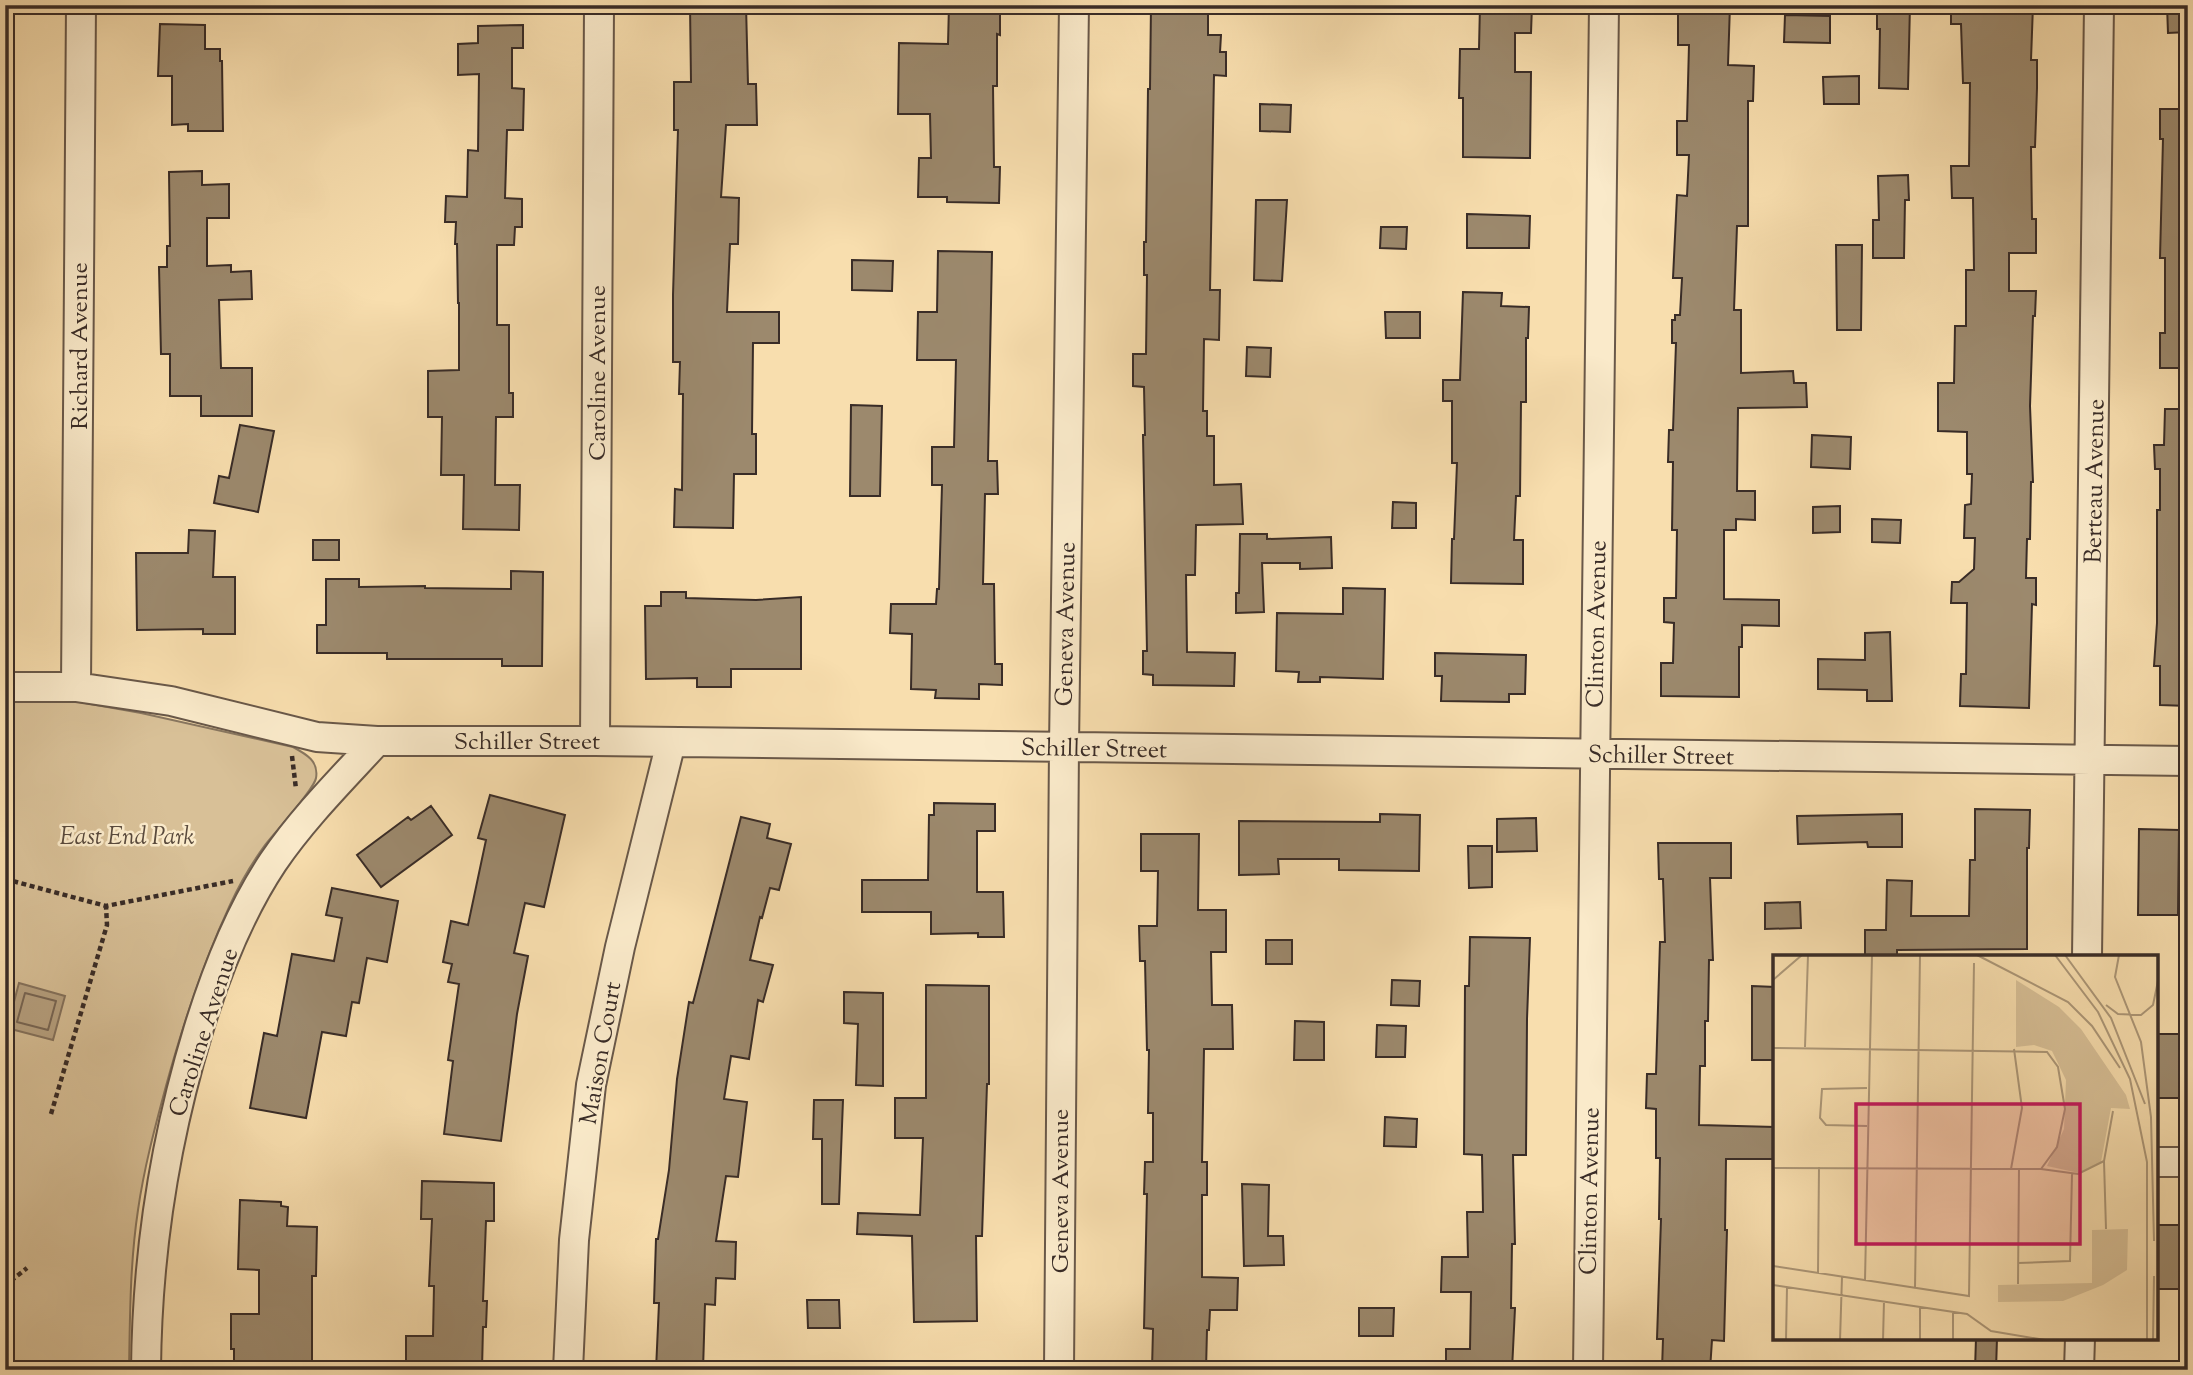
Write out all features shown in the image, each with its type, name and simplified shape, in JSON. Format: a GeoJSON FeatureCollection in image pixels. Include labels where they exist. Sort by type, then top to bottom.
{"type":"FeatureCollection","features":[{"type":"Feature","properties":{"kind":"street","name":"Richard Avenue"},"geometry":{"type":"LineString","coordinates":[[76,687],[81,5]]}},
{"type":"Feature","properties":{"kind":"street","name":"Caroline Avenue"},"geometry":{"type":"LineString","coordinates":[[595,741],[599,5]]}},
{"type":"Feature","properties":{"kind":"street","name":"Geneva Avenue"},"geometry":{"type":"LineString","coordinates":[[1059,1370],[1074,5]]}},
{"type":"Feature","properties":{"kind":"street","name":"Clinton Avenue"},"geometry":{"type":"LineString","coordinates":[[1588,1370],[1604,5]]}},
{"type":"Feature","properties":{"kind":"street","name":"Berteau Avenue"},"geometry":{"type":"LineString","coordinates":[[2087,955],[2099,5]]}},
{"type":"Feature","properties":{"kind":"street","name":"Schiller Street"},"geometry":{"type":"LineString","coordinates":[[5,687],[76,687],[171,701],[317,737],[377,741],[595,741],[2188,761]]}},
{"type":"Feature","properties":{"kind":"street","name":"Caroline Avenue"},"geometry":{"type":"LineString","coordinates":[[146,1370],[149,1269],[168,1146],[183,1082],[223,959],[243,915],[273,863],[307,818],[377,741]]}},
{"type":"Feature","properties":{"kind":"street","name":"Maison Court"},"geometry":{"type":"LineString","coordinates":[[568,1370],[574,1240],[591,1084],[620,947],[671,742]]}},
{"type":"Feature","properties":{"kind":"street"},"geometry":{"type":"LineString","coordinates":[[2158,1162],[2188,1162]]}},
{"type":"Feature","properties":{"kind":"street"},"geometry":{"type":"LineString","coordinates":[[2079,1370],[2080,1340]]}},
{"type":"Feature","properties":{"kind":"path"},"geometry":{"type":"LineString","coordinates":[[5,879],[106,906],[233,881],[240,870]]}},
{"type":"Feature","properties":{"kind":"path"},"geometry":{"type":"LineString","coordinates":[[51,1114],[107,926],[106,906]]}},
{"type":"Feature","properties":{"kind":"path"},"geometry":{"type":"LineString","coordinates":[[5,1273],[12,1280],[27,1268]]}},
{"type":"Feature","properties":{"kind":"green space","name":"East End Park"},"geometry":{"type":"Polygon","coordinates":[[[5,699],[68,700],[141,713],[293,747],[307,755],[316,767],[314,784],[265,845],[234,897],[202,971],[179,1040],[150,1148],[138,1210],[132,1270],[129,1370],[5,1370],[5,699]]]}},
{"type":"Feature","properties":{"kind":"water"},"geometry":{"type":"Polygon","coordinates":[[[19,983],[65,996],[53,1040],[7,1028],[19,983]]]}},
{"type":"Feature","properties":{"kind":"building"},"geometry":{"type":"Polygon","coordinates":[[[690,5],[746,5],[748,84],[756,84],[757,125],[726,125],[721,197],[739,198],[738,244],[730,244],[727,312],[779,312],[779,343],[753,343],[752,434],[756,434],[756,474],[734,474],[733,528],[674,527],[675,489],[682,490],[683,394],[679,394],[680,362],[673,362],[678,130],[674,130],[674,82],[691,82],[690,5]]]}},
{"type":"Feature","properties":{"kind":"building"},"geometry":{"type":"Polygon","coordinates":[[[949,5],[1000,5],[997,86],[993,86],[994,167],[1000,167],[999,203],[947,202],[947,197],[918,197],[919,158],[931,158],[930,114],[898,114],[899,43],[948,44],[949,5]]]}},
{"type":"Feature","properties":{"kind":"building"},"geometry":{"type":"Polygon","coordinates":[[[1151,5],[1208,5],[1208,35],[1221,35],[1220,52],[1226,52],[1226,76],[1214,75],[1210,290],[1220,290],[1219,340],[1204,339],[1203,411],[1207,411],[1207,436],[1214,436],[1214,485],[1241,484],[1243,524],[1196,525],[1195,575],[1186,575],[1187,652],[1235,653],[1234,686],[1153,685],[1153,675],[1143,674],[1143,651],[1147,651],[1144,387],[1133,386],[1133,354],[1146,354],[1147,275],[1144,275],[1144,242],[1151,5]]]}},
{"type":"Feature","properties":{"kind":"building"},"geometry":{"type":"Polygon","coordinates":[[[1480,5],[1532,5],[1531,33],[1515,33],[1515,72],[1531,72],[1530,158],[1463,157],[1463,98],[1459,98],[1460,49],[1479,49],[1480,5]]]}},
{"type":"Feature","properties":{"kind":"building"},"geometry":{"type":"Polygon","coordinates":[[[1678,5],[1730,5],[1728,65],[1754,66],[1753,101],[1748,101],[1748,226],[1737,226],[1734,310],[1741,310],[1741,373],[1793,371],[1794,383],[1806,383],[1807,407],[1738,408],[1737,491],[1755,491],[1755,520],[1736,519],[1736,530],[1724,530],[1724,599],[1779,600],[1779,626],[1742,625],[1739,697],[1661,696],[1661,663],[1673,663],[1674,623],[1664,622],[1664,598],[1676,598],[1677,530],[1672,530],[1673,462],[1668,462],[1669,430],[1673,430],[1676,343],[1672,343],[1672,320],[1675,320],[1675,315],[1680,315],[1682,278],[1673,278],[1677,195],[1687,196],[1689,155],[1677,155],[1677,121],[1687,121],[1689,45],[1678,45],[1678,5]]]}},
{"type":"Feature","properties":{"kind":"building"},"geometry":{"type":"Polygon","coordinates":[[[1877,5],[1910,5],[1908,89],[1879,88],[1880,29],[1877,29],[1877,5]]]}},
{"type":"Feature","properties":{"kind":"building"},"geometry":{"type":"Polygon","coordinates":[[[1951,5],[2033,5],[2031,60],[2037,60],[2037,88],[2035,147],[2031,147],[2032,219],[2036,219],[2036,253],[2009,253],[2009,291],[2036,291],[2030,406],[2033,482],[2026,578],[2036,578],[2036,605],[2032,604],[2029,708],[1960,706],[1961,674],[1966,674],[1967,603],[1951,603],[1952,582],[1959,582],[1974,569],[1975,538],[1964,538],[1965,505],[1971,504],[1972,474],[1967,474],[1967,432],[1938,431],[1938,383],[1954,383],[1955,326],[1966,326],[1966,270],[1974,270],[1973,198],[1952,198],[1951,166],[1969,166],[1970,83],[1963,83],[1961,24],[1951,24],[1951,5]]]}},
{"type":"Feature","properties":{"kind":"building"},"geometry":{"type":"Polygon","coordinates":[[[2167,5],[2188,5],[2188,32],[2168,33],[2167,5]]]}},
{"type":"Feature","properties":{"kind":"building"},"geometry":{"type":"Polygon","coordinates":[[[1785,15],[1830,16],[1830,43],[1784,42],[1785,15]]]}},
{"type":"Feature","properties":{"kind":"building"},"geometry":{"type":"Polygon","coordinates":[[[160,24],[205,25],[205,49],[220,49],[223,131],[188,131],[188,124],[172,125],[172,76],[158,76],[160,24]]]}},
{"type":"Feature","properties":{"kind":"building"},"geometry":{"type":"Polygon","coordinates":[[[523,25],[523,48],[512,48],[512,88],[524,89],[523,130],[507,130],[505,198],[522,199],[522,227],[515,227],[514,245],[497,245],[497,325],[509,325],[509,393],[513,393],[513,417],[496,417],[495,485],[520,485],[519,530],[463,529],[464,475],[441,475],[442,417],[428,417],[428,371],[459,370],[456,222],[445,222],[446,196],[467,197],[468,150],[478,151],[479,74],[458,75],[458,44],[478,43],[478,26],[523,25]]]}},
{"type":"Feature","properties":{"kind":"building"},"geometry":{"type":"Polygon","coordinates":[[[1859,76],[1859,104],[1824,104],[1823,77],[1859,76]]]}},
{"type":"Feature","properties":{"kind":"building"},"geometry":{"type":"Polygon","coordinates":[[[1260,104],[1291,105],[1290,132],[1260,131],[1260,104]]]}},
{"type":"Feature","properties":{"kind":"building"},"geometry":{"type":"Polygon","coordinates":[[[2160,109],[2188,109],[2188,368],[2160,368],[2160,333],[2165,333],[2165,258],[2160,258],[2163,139],[2160,139],[2160,109]]]}},
{"type":"Feature","properties":{"kind":"building"},"geometry":{"type":"Polygon","coordinates":[[[202,171],[202,185],[229,184],[229,218],[207,218],[207,266],[231,265],[231,272],[251,271],[252,299],[219,300],[221,368],[252,368],[252,416],[201,416],[201,396],[170,396],[170,354],[161,354],[159,267],[167,267],[167,246],[170,246],[169,172],[202,171]]]}},
{"type":"Feature","properties":{"kind":"building"},"geometry":{"type":"Polygon","coordinates":[[[1908,175],[1909,200],[1905,200],[1904,258],[1873,258],[1873,220],[1879,220],[1878,176],[1908,175]]]}},
{"type":"Feature","properties":{"kind":"building"},"geometry":{"type":"Polygon","coordinates":[[[1256,200],[1287,200],[1282,281],[1254,280],[1256,200]]]}},
{"type":"Feature","properties":{"kind":"building"},"geometry":{"type":"Polygon","coordinates":[[[1467,214],[1530,216],[1529,248],[1467,248],[1467,214]]]}},
{"type":"Feature","properties":{"kind":"building"},"geometry":{"type":"Polygon","coordinates":[[[1381,227],[1407,227],[1406,249],[1380,248],[1381,227]]]}},
{"type":"Feature","properties":{"kind":"building"},"geometry":{"type":"Polygon","coordinates":[[[1836,245],[1862,245],[1861,330],[1837,330],[1836,245]]]}},
{"type":"Feature","properties":{"kind":"building"},"geometry":{"type":"Polygon","coordinates":[[[938,251],[992,252],[988,461],[997,461],[998,494],[985,494],[983,584],[994,584],[995,664],[1002,664],[1002,685],[979,684],[979,699],[935,698],[936,690],[911,689],[912,634],[890,633],[891,604],[936,604],[939,589],[942,485],[932,485],[932,447],[954,447],[956,360],[917,360],[918,312],[937,312],[938,251]]]}},
{"type":"Feature","properties":{"kind":"building"},"geometry":{"type":"Polygon","coordinates":[[[852,260],[893,261],[892,291],[852,290],[852,260]]]}},
{"type":"Feature","properties":{"kind":"building"},"geometry":{"type":"Polygon","coordinates":[[[1463,292],[1502,293],[1501,306],[1529,307],[1526,402],[1521,402],[1520,496],[1516,496],[1514,540],[1523,540],[1523,584],[1451,583],[1457,463],[1452,463],[1452,401],[1443,401],[1443,380],[1460,380],[1463,292]]]}},
{"type":"Feature","properties":{"kind":"building"},"geometry":{"type":"Polygon","coordinates":[[[1385,312],[1420,312],[1420,338],[1386,338],[1385,312]]]}},
{"type":"Feature","properties":{"kind":"building"},"geometry":{"type":"Polygon","coordinates":[[[1247,347],[1271,348],[1270,377],[1246,376],[1247,347]]]}},
{"type":"Feature","properties":{"kind":"building"},"geometry":{"type":"Polygon","coordinates":[[[851,405],[882,406],[880,496],[850,496],[851,405]]]}},
{"type":"Feature","properties":{"kind":"building"},"geometry":{"type":"Polygon","coordinates":[[[2165,409],[2188,409],[2188,706],[2160,705],[2160,666],[2154,666],[2160,469],[2155,469],[2154,445],[2164,445],[2165,409]]]}},
{"type":"Feature","properties":{"kind":"building"},"geometry":{"type":"Polygon","coordinates":[[[240,425],[274,431],[258,512],[214,503],[219,476],[229,478],[240,425]]]}},
{"type":"Feature","properties":{"kind":"building"},"geometry":{"type":"Polygon","coordinates":[[[1812,435],[1851,437],[1850,469],[1811,467],[1812,435]]]}},
{"type":"Feature","properties":{"kind":"building"},"geometry":{"type":"Polygon","coordinates":[[[1393,502],[1416,503],[1416,528],[1392,528],[1393,502]]]}},
{"type":"Feature","properties":{"kind":"building"},"geometry":{"type":"Polygon","coordinates":[[[1840,506],[1840,532],[1813,533],[1813,507],[1840,506]]]}},
{"type":"Feature","properties":{"kind":"building"},"geometry":{"type":"Polygon","coordinates":[[[1872,519],[1901,520],[1900,543],[1872,542],[1872,519]]]}},
{"type":"Feature","properties":{"kind":"building"},"geometry":{"type":"Polygon","coordinates":[[[189,530],[215,531],[213,577],[235,577],[235,634],[203,634],[203,629],[137,630],[136,553],[188,553],[189,530]]]}},
{"type":"Feature","properties":{"kind":"building"},"geometry":{"type":"Polygon","coordinates":[[[1240,534],[1267,534],[1267,539],[1331,537],[1332,568],[1300,569],[1300,563],[1262,563],[1264,612],[1236,613],[1240,534]]]}},
{"type":"Feature","properties":{"kind":"building"},"geometry":{"type":"Polygon","coordinates":[[[313,540],[339,540],[339,560],[313,560],[313,540]]]}},
{"type":"Feature","properties":{"kind":"building"},"geometry":{"type":"Polygon","coordinates":[[[511,571],[543,572],[542,666],[502,666],[502,659],[387,659],[387,653],[317,653],[317,625],[326,625],[326,579],[359,579],[359,587],[511,589],[511,571]]]}},
{"type":"Feature","properties":{"kind":"building"},"geometry":{"type":"Polygon","coordinates":[[[1343,588],[1385,589],[1383,679],[1320,677],[1320,682],[1298,682],[1299,672],[1276,671],[1277,613],[1343,614],[1343,588]]]}},
{"type":"Feature","properties":{"kind":"building"},"geometry":{"type":"Polygon","coordinates":[[[661,592],[686,592],[686,598],[756,600],[801,597],[801,669],[731,669],[731,687],[697,687],[697,678],[646,679],[645,606],[661,606],[661,592]]]}},
{"type":"Feature","properties":{"kind":"building"},"geometry":{"type":"Polygon","coordinates":[[[1890,632],[1892,701],[1867,701],[1867,690],[1818,689],[1818,659],[1865,660],[1865,633],[1890,632]]]}},
{"type":"Feature","properties":{"kind":"building"},"geometry":{"type":"Polygon","coordinates":[[[1435,653],[1526,655],[1525,694],[1509,694],[1509,702],[1441,701],[1442,676],[1435,676],[1435,653]]]}},
{"type":"Feature","properties":{"kind":"building"},"geometry":{"type":"Polygon","coordinates":[[[490,795],[565,815],[544,907],[525,903],[514,953],[528,956],[517,1014],[501,1141],[444,1134],[453,1061],[448,1060],[459,984],[448,982],[452,964],[443,962],[451,921],[468,925],[486,840],[478,838],[490,795]]]}},
{"type":"Feature","properties":{"kind":"building"},"geometry":{"type":"Polygon","coordinates":[[[934,803],[995,804],[995,831],[977,831],[977,892],[1003,892],[1004,937],[978,937],[978,933],[931,934],[931,912],[862,912],[862,880],[928,880],[929,815],[934,815],[934,803]]]}},
{"type":"Feature","properties":{"kind":"building"},"geometry":{"type":"Polygon","coordinates":[[[431,806],[452,835],[381,887],[357,855],[408,817],[411,820],[431,806]]]}},
{"type":"Feature","properties":{"kind":"building"},"geometry":{"type":"Polygon","coordinates":[[[1975,809],[2030,810],[2027,848],[2027,949],[1897,950],[1897,955],[1865,955],[1865,930],[1886,930],[1887,880],[1912,881],[1911,916],[1969,916],[1970,860],[1975,860],[1975,809]]]}},
{"type":"Feature","properties":{"kind":"building"},"geometry":{"type":"Polygon","coordinates":[[[1380,814],[1420,815],[1419,871],[1339,870],[1339,859],[1278,859],[1279,874],[1239,875],[1239,821],[1380,822],[1380,814]]]}},
{"type":"Feature","properties":{"kind":"building"},"geometry":{"type":"Polygon","coordinates":[[[1902,814],[1902,847],[1868,847],[1867,842],[1798,844],[1797,816],[1902,814]]]}},
{"type":"Feature","properties":{"kind":"building"},"geometry":{"type":"Polygon","coordinates":[[[741,817],[770,824],[767,838],[791,844],[779,890],[770,888],[750,960],[773,965],[763,1002],[758,1000],[749,1059],[731,1056],[724,1099],[747,1102],[738,1177],[726,1176],[716,1241],[736,1242],[735,1279],[716,1278],[715,1305],[705,1304],[703,1370],[656,1370],[659,1303],[654,1303],[656,1239],[669,1170],[677,1079],[689,1002],[693,1003],[741,817]]]}},
{"type":"Feature","properties":{"kind":"building"},"geometry":{"type":"Polygon","coordinates":[[[1536,818],[1537,851],[1497,852],[1497,819],[1536,818]]]}},
{"type":"Feature","properties":{"kind":"building"},"geometry":{"type":"Polygon","coordinates":[[[2139,829],[2179,830],[2178,915],[2138,915],[2139,829]]]}},
{"type":"Feature","properties":{"kind":"building"},"geometry":{"type":"Polygon","coordinates":[[[1141,834],[1199,834],[1198,910],[1226,910],[1226,952],[1211,952],[1212,1005],[1232,1005],[1233,1049],[1204,1049],[1202,1162],[1207,1162],[1207,1195],[1202,1195],[1202,1277],[1238,1278],[1237,1310],[1210,1310],[1206,1370],[1152,1370],[1153,1329],[1144,1328],[1147,1194],[1144,1194],[1145,1162],[1153,1162],[1153,1113],[1148,1113],[1149,1050],[1145,961],[1140,961],[1139,926],[1157,926],[1158,871],[1141,871],[1141,834]]]}},
{"type":"Feature","properties":{"kind":"building"},"geometry":{"type":"Polygon","coordinates":[[[1658,843],[1731,843],[1731,878],[1710,878],[1713,960],[1709,960],[1705,1066],[1700,1066],[1699,1125],[1773,1127],[1773,1159],[1726,1159],[1724,1341],[1712,1340],[1710,1370],[1662,1370],[1663,1339],[1657,1339],[1660,1158],[1656,1158],[1656,1109],[1646,1108],[1647,1074],[1656,1074],[1660,942],[1665,942],[1663,879],[1659,879],[1658,843]]]}},
{"type":"Feature","properties":{"kind":"building"},"geometry":{"type":"Polygon","coordinates":[[[1468,846],[1492,846],[1492,887],[1469,888],[1468,846]]]}},
{"type":"Feature","properties":{"kind":"building"},"geometry":{"type":"Polygon","coordinates":[[[332,888],[398,901],[387,962],[367,958],[359,1003],[352,1002],[346,1036],[322,1032],[306,1118],[250,1108],[264,1033],[277,1036],[292,954],[334,961],[342,918],[326,915],[332,888]]]}},
{"type":"Feature","properties":{"kind":"building"},"geometry":{"type":"Polygon","coordinates":[[[1800,902],[1801,928],[1765,929],[1765,903],[1800,902]]]}},
{"type":"Feature","properties":{"kind":"building"},"geometry":{"type":"Polygon","coordinates":[[[1470,937],[1530,938],[1526,1155],[1513,1155],[1515,1244],[1512,1244],[1511,1308],[1515,1308],[1512,1370],[1446,1370],[1446,1349],[1470,1349],[1471,1292],[1441,1292],[1442,1257],[1468,1257],[1467,1212],[1483,1212],[1482,1155],[1464,1154],[1465,986],[1469,986],[1470,937]]]}},
{"type":"Feature","properties":{"kind":"building"},"geometry":{"type":"Polygon","coordinates":[[[1266,940],[1292,940],[1292,964],[1266,964],[1266,940]]]}},
{"type":"Feature","properties":{"kind":"building"},"geometry":{"type":"Polygon","coordinates":[[[1392,980],[1420,981],[1419,1006],[1391,1005],[1392,980]]]}},
{"type":"Feature","properties":{"kind":"building"},"geometry":{"type":"Polygon","coordinates":[[[926,985],[989,986],[989,1084],[982,1236],[976,1236],[977,1321],[914,1322],[912,1236],[857,1234],[858,1213],[920,1215],[923,1138],[895,1138],[895,1098],[926,1098],[926,985]]]}},
{"type":"Feature","properties":{"kind":"building"},"geometry":{"type":"Polygon","coordinates":[[[1752,986],[1773,987],[1773,1060],[1752,1060],[1752,986]]]}},
{"type":"Feature","properties":{"kind":"building"},"geometry":{"type":"Polygon","coordinates":[[[844,992],[883,993],[883,1086],[856,1085],[858,1024],[844,1023],[844,992]]]}},
{"type":"Feature","properties":{"kind":"building"},"geometry":{"type":"Polygon","coordinates":[[[1295,1021],[1324,1022],[1324,1060],[1294,1060],[1295,1021]]]}},
{"type":"Feature","properties":{"kind":"building"},"geometry":{"type":"Polygon","coordinates":[[[1377,1025],[1406,1026],[1405,1057],[1376,1057],[1377,1025]]]}},
{"type":"Feature","properties":{"kind":"building"},"geometry":{"type":"Polygon","coordinates":[[[2158,1034],[2188,1034],[2188,1098],[2158,1098],[2158,1034]]]}},
{"type":"Feature","properties":{"kind":"building"},"geometry":{"type":"Polygon","coordinates":[[[814,1100],[843,1100],[839,1204],[822,1204],[822,1139],[813,1139],[814,1100]]]}},
{"type":"Feature","properties":{"kind":"building"},"geometry":{"type":"Polygon","coordinates":[[[1385,1117],[1417,1119],[1416,1147],[1384,1146],[1385,1117]]]}},
{"type":"Feature","properties":{"kind":"building"},"geometry":{"type":"Polygon","coordinates":[[[422,1181],[494,1183],[494,1221],[486,1221],[483,1301],[487,1301],[486,1327],[483,1327],[482,1370],[406,1370],[406,1336],[433,1336],[434,1286],[429,1286],[432,1219],[421,1219],[422,1181]]]}},
{"type":"Feature","properties":{"kind":"building"},"geometry":{"type":"Polygon","coordinates":[[[1242,1184],[1269,1185],[1268,1236],[1283,1236],[1284,1265],[1244,1266],[1242,1184]]]}},
{"type":"Feature","properties":{"kind":"building"},"geometry":{"type":"Polygon","coordinates":[[[240,1200],[281,1202],[281,1206],[288,1207],[287,1226],[317,1227],[316,1276],[312,1276],[312,1370],[234,1370],[231,1314],[259,1314],[259,1270],[238,1269],[240,1200]]]}},
{"type":"Feature","properties":{"kind":"building"},"geometry":{"type":"Polygon","coordinates":[[[2158,1225],[2188,1225],[2188,1289],[2158,1289],[2158,1225]]]}},
{"type":"Feature","properties":{"kind":"building"},"geometry":{"type":"Polygon","coordinates":[[[807,1300],[839,1300],[840,1328],[808,1328],[807,1300]]]}},
{"type":"Feature","properties":{"kind":"building"},"geometry":{"type":"Polygon","coordinates":[[[1359,1308],[1394,1308],[1393,1336],[1359,1336],[1359,1308]]]}},
{"type":"Feature","properties":{"kind":"building"},"geometry":{"type":"Polygon","coordinates":[[[1976,1340],[1997,1340],[1996,1370],[1975,1370],[1976,1340]]]}}]}
